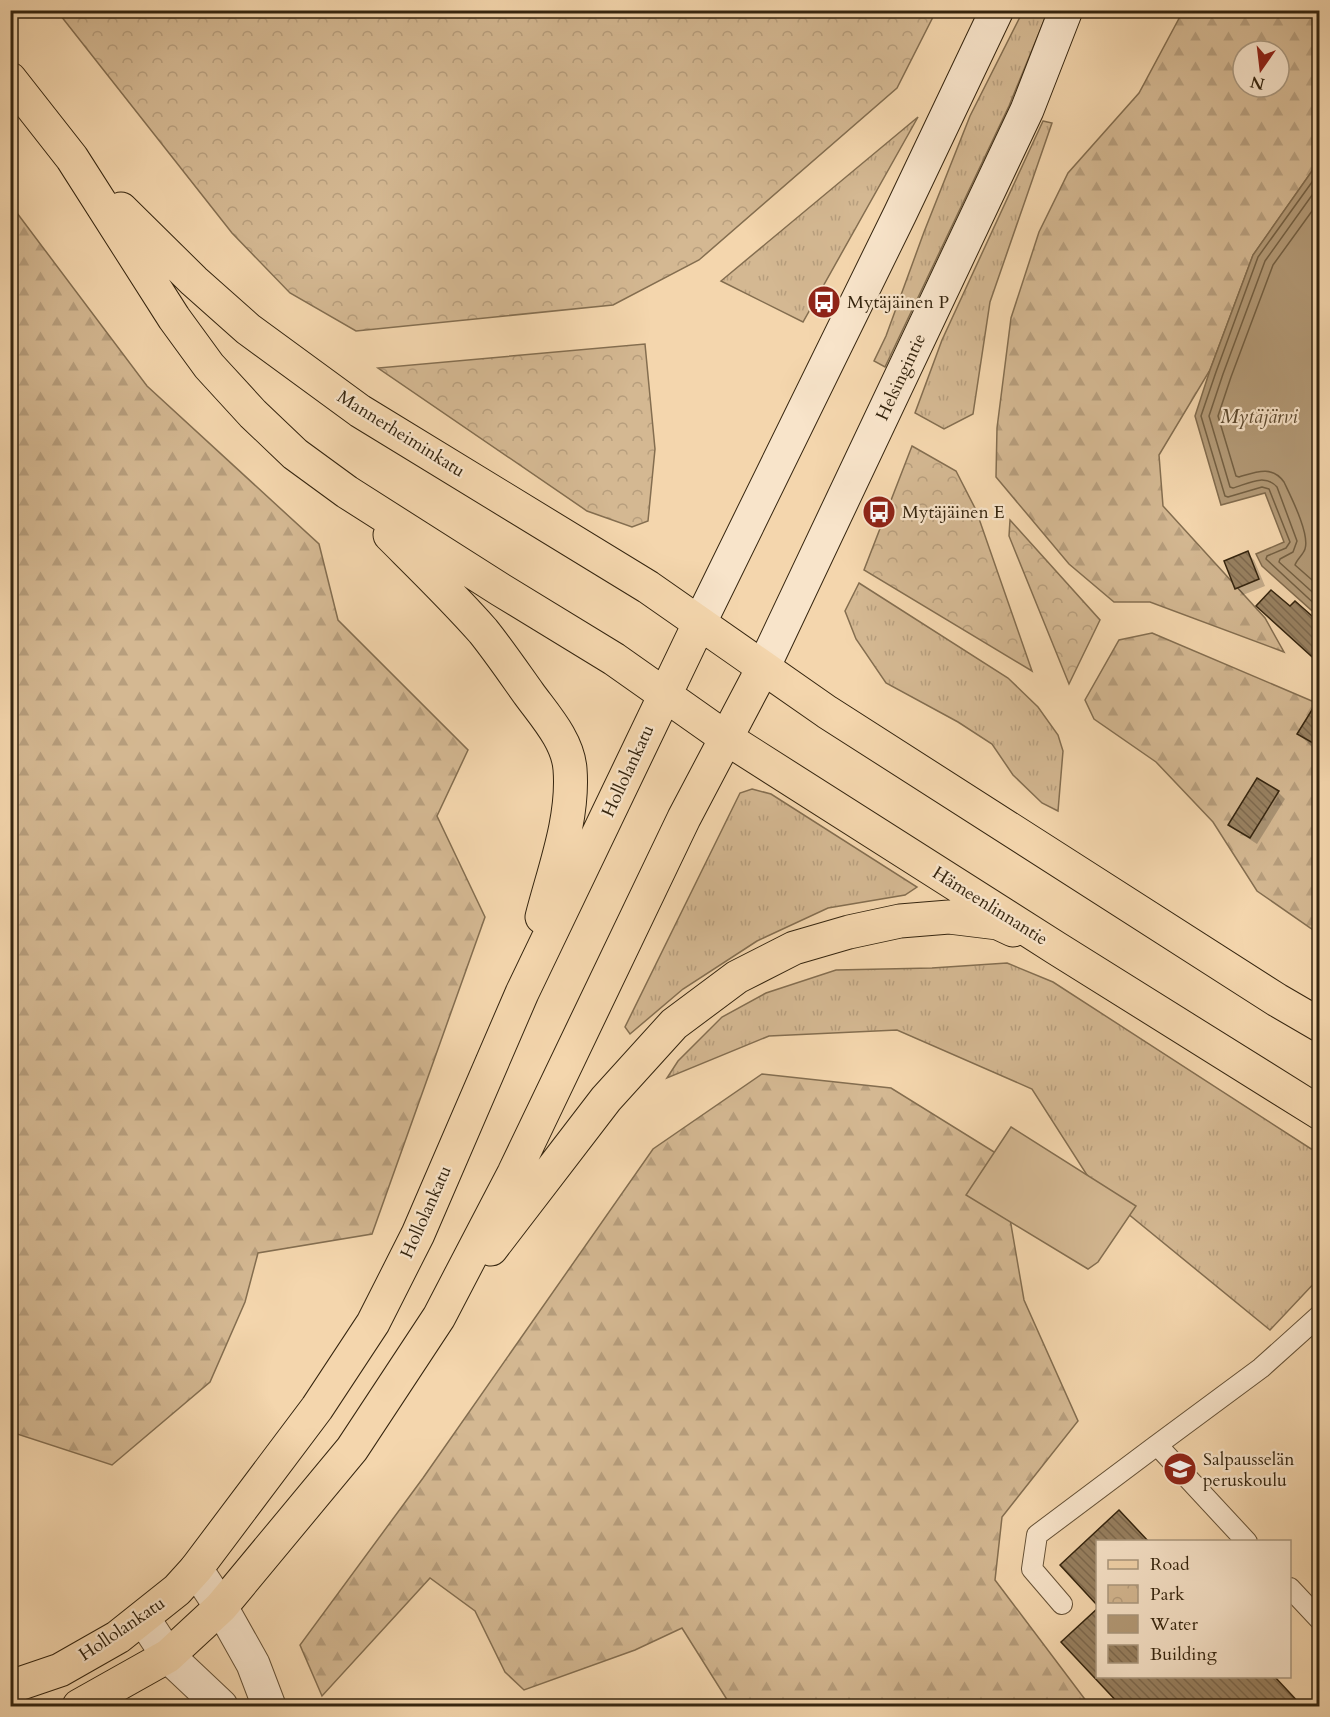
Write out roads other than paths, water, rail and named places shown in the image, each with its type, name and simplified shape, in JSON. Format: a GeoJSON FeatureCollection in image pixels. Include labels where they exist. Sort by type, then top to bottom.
{"type":"FeatureCollection","features":[{"type":"Feature","properties":{"kind":"main road"},"geometry":{"type":"LineString","coordinates":[[699,624],[900,214],[997,10]]}},
{"type":"Feature","properties":{"kind":"main road","name":"Helsingintie"},"geometry":{"type":"LineString","coordinates":[[726,738],[763,668],[1027,110],[1066,10]]}},
{"type":"Feature","properties":{"kind":"main road","name":"Mannerheiminkatu"},"geometry":{"type":"LineString","coordinates":[[10,79],[72,158],[146,236],[248,329],[360,411],[648,587],[763,668]]}},
{"type":"Feature","properties":{"kind":"main road","name":"Mannerheiminkatu"},"geometry":{"type":"LineString","coordinates":[[72,158],[174,318],[209,366],[253,414],[295,454],[347,492],[614,659],[665,694]]}},
{"type":"Feature","properties":{"kind":"main road"},"geometry":{"type":"LineString","coordinates":[[347,492],[450,595],[484,633],[544,713],[564,746],[570,767],[571,792],[565,828],[522,993]]}},
{"type":"Feature","properties":{"kind":"main road","name":"Hollolankatu"},"geometry":{"type":"LineString","coordinates":[[10,1687],[60,1670],[118,1637],[177,1590],[196,1569],[317,1408],[374,1323],[418,1234],[522,993],[699,624]]}},
{"type":"Feature","properties":{"kind":"main road"},"geometry":{"type":"LineString","coordinates":[[763,668],[1008,829],[1320,1025]]}},
{"type":"Feature","properties":{"kind":"main road","name":"Hämeenlinnantie"},"geometry":{"type":"LineString","coordinates":[[665,694],[726,738],[1320,1113]]}},
{"type":"Feature","properties":{"kind":"main road"},"geometry":{"type":"LineString","coordinates":[[440,1317],[514,1173],[684,818],[726,738]]}},
{"type":"Feature","properties":{"kind":"main road"},"geometry":{"type":"LineString","coordinates":[[79,1707],[168,1656],[221,1607],[352,1449],[440,1317],[606,1098],[674,1024],[737,977],[794,948],[849,932],[900,921],[949,918],[998,923],[1056,948]]}},
{"type":"Feature","properties":{"kind":"main road"},"geometry":{"type":"LineString","coordinates":[[196,1569],[221,1607],[253,1664],[269,1707]]}},
{"type":"Feature","properties":{"kind":"main road"},"geometry":{"type":"LineString","coordinates":[[143,1618],[168,1656],[221,1707]]}},
{"type":"Feature","properties":{"kind":"lane"},"geometry":{"type":"LineString","coordinates":[[1062,1604],[1032,1569],[1037,1535],[1261,1368],[1320,1315]]}},
{"type":"Feature","properties":{"kind":"lane"},"geometry":{"type":"LineString","coordinates":[[1157,1445],[1245,1540]]}},
{"type":"Feature","properties":{"kind":"lane"},"geometry":{"type":"LineString","coordinates":[[1291,1589],[1320,1620]]}},
{"type":"Feature","properties":{"kind":"water","name":"Mytäjärvi"},"geometry":{"type":"Polygon","coordinates":[[[1319,161],[1319,617],[1262,566],[1256,554],[1284,542],[1265,493],[1221,505],[1195,416],[1253,255],[1319,161]]]}},
{"type":"Feature","properties":{"kind":"place","name":"Mytäjäinen P"},"geometry":{"type":"Point","coordinates":[824,302]}},
{"type":"Feature","properties":{"kind":"place","name":"Mytäjäinen E"},"geometry":{"type":"Point","coordinates":[879,512]}},
{"type":"Feature","properties":{"kind":"place","name":"Salpausselän peruskoulu"},"geometry":{"type":"Point","coordinates":[1180,1469]}}]}
